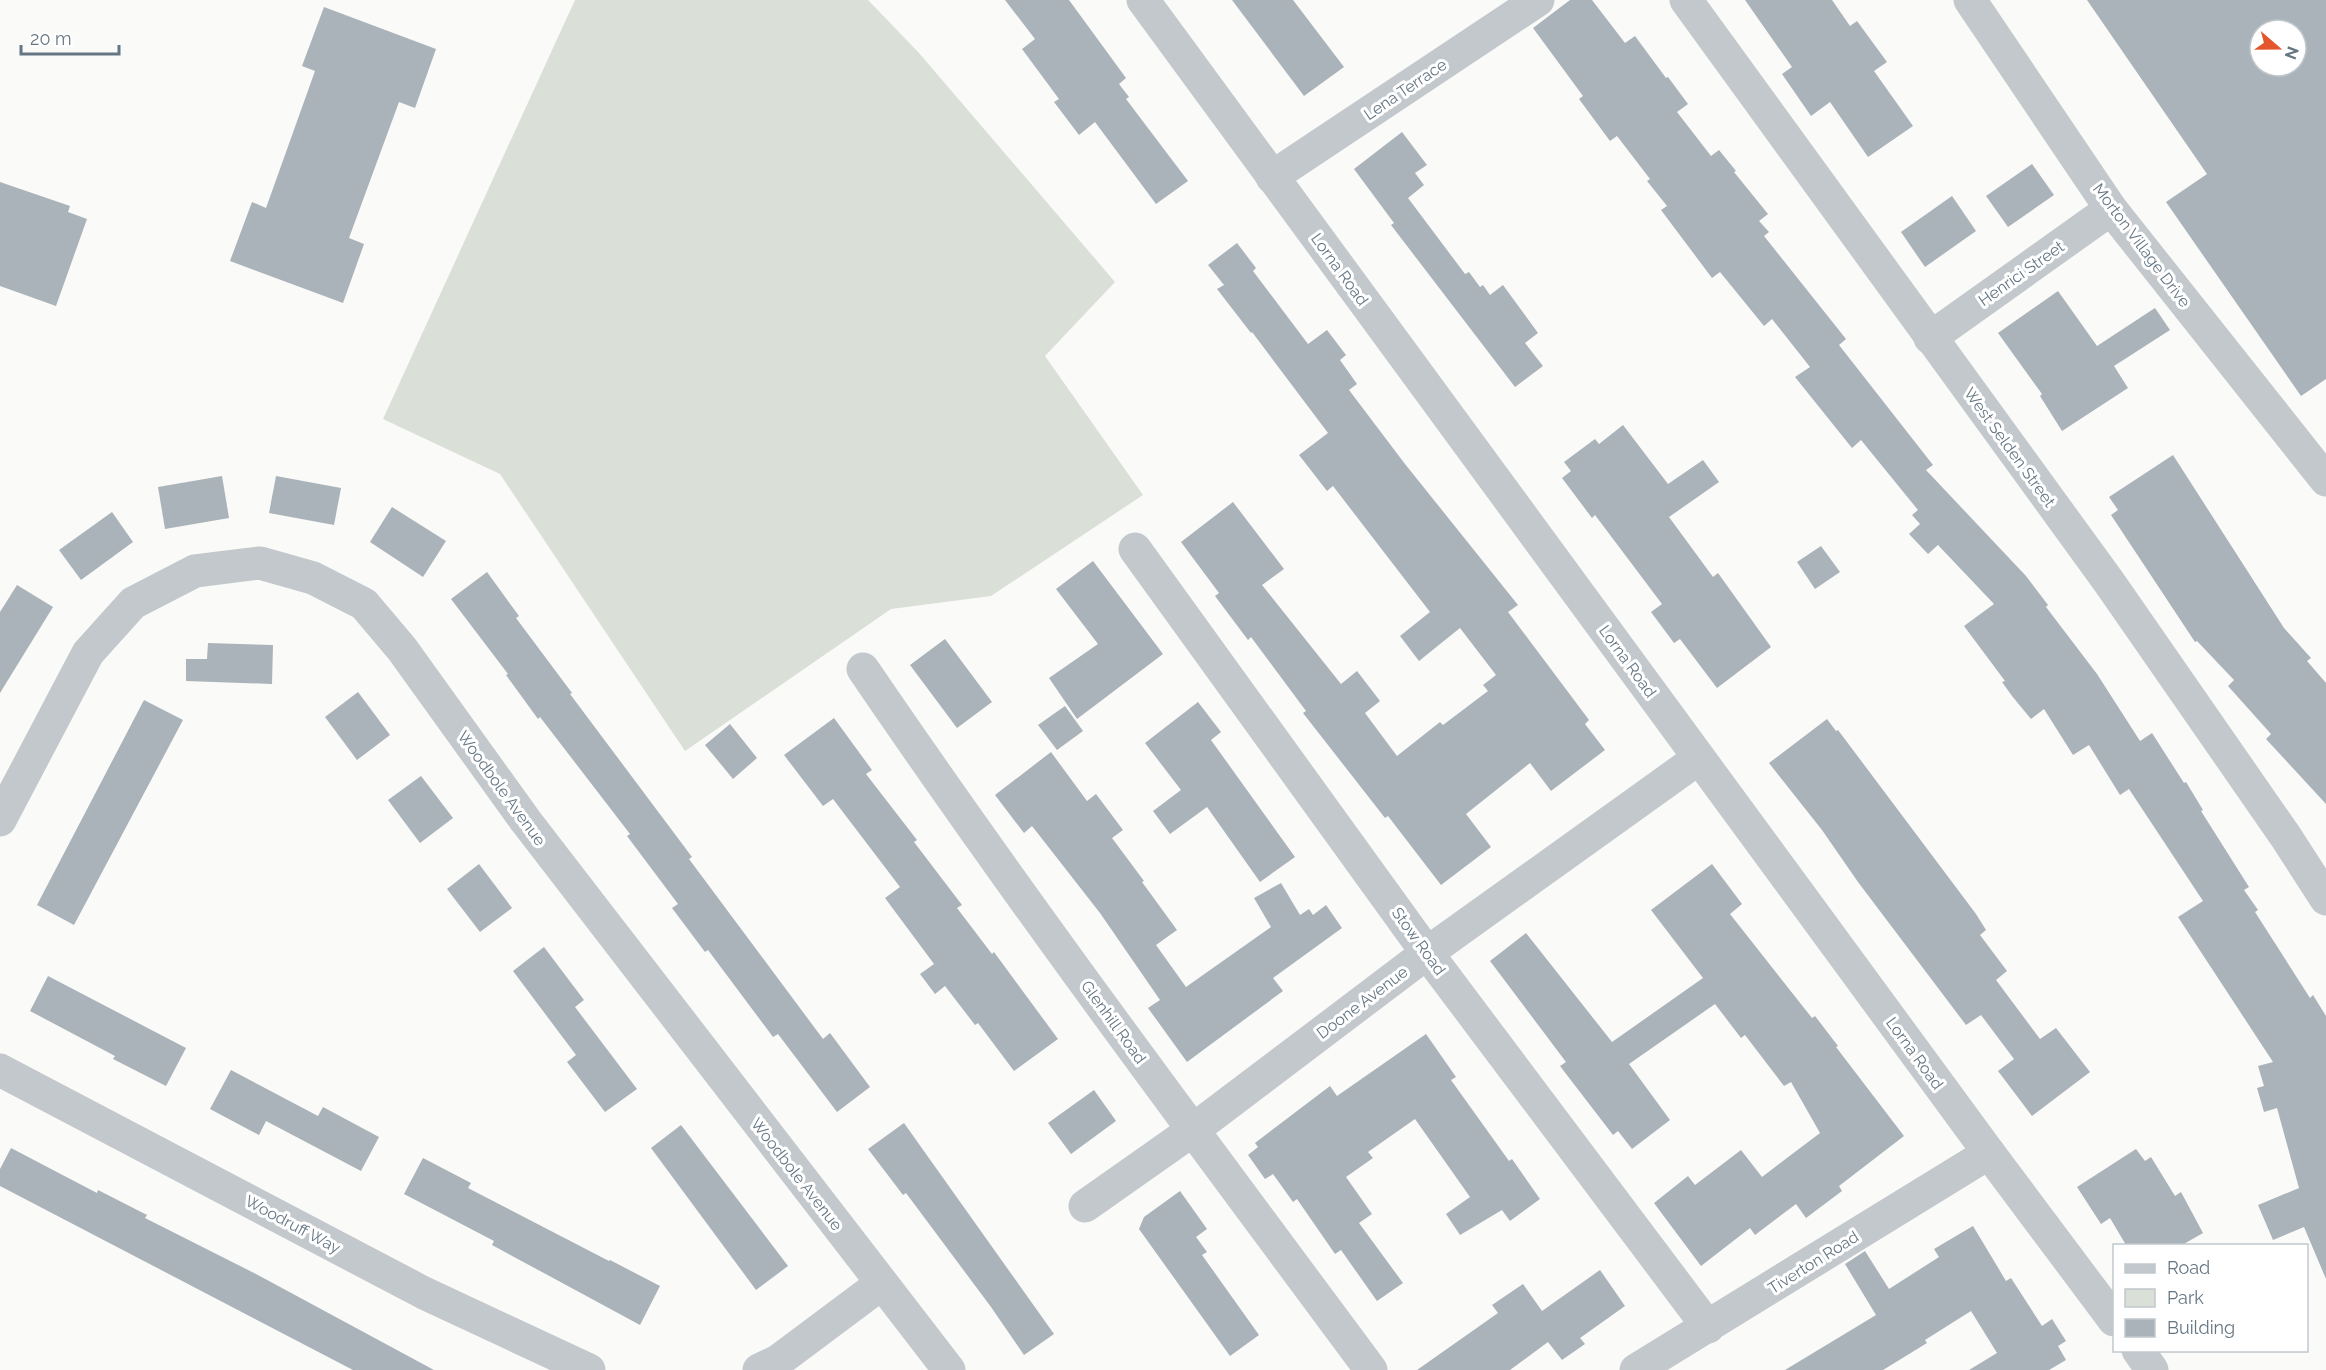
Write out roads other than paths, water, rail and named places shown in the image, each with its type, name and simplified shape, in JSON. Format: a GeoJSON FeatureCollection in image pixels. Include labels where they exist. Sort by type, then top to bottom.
{"type":"FeatureCollection","features":[{"type":"Feature","properties":{"kind":"street","name":"Lorna Road"},"geometry":{"type":"LineString","coordinates":[[1143,0],[1989,1153],[2113,1317]]}},
{"type":"Feature","properties":{"kind":"street","name":"Lena Terrace"},"geometry":{"type":"LineString","coordinates":[[1272,177],[1538,0]]}},
{"type":"Feature","properties":{"kind":"street","name":"West Selden Street"},"geometry":{"type":"LineString","coordinates":[[1686,0],[2109,582],[2286,837],[2326,900]]}},
{"type":"Feature","properties":{"kind":"street","name":"Morton Village Drive"},"geometry":{"type":"LineString","coordinates":[[1970,0],[2111,208],[2326,480]]}},
{"type":"Feature","properties":{"kind":"street","name":"Henrici Street"},"geometry":{"type":"LineString","coordinates":[[1930,338],[2111,208]]}},
{"type":"Feature","properties":{"kind":"street","name":"Stow Road"},"geometry":{"type":"LineString","coordinates":[[1135,549],[1427,953],[1708,1327]]}},
{"type":"Feature","properties":{"kind":"street","name":"Woodbole Avenue"},"geometry":{"type":"LineString","coordinates":[[0,820],[88,653],[133,603],[195,571],[260,563],[313,578],[363,604],[402,649],[525,820],[949,1370]]}},
{"type":"Feature","properties":{"kind":"street","name":"Glenhill Road"},"geometry":{"type":"LineString","coordinates":[[863,669],[948,795],[1371,1370]]}},
{"type":"Feature","properties":{"kind":"street","name":"Doone Avenue"},"geometry":{"type":"LineString","coordinates":[[1085,1206],[1193,1130],[1427,953],[1699,758]]}},
{"type":"Feature","properties":{"kind":"street","name":"Woodruff Way"},"geometry":{"type":"LineString","coordinates":[[0,1070],[424,1293],[589,1370]]}},
{"type":"Feature","properties":{"kind":"street","name":"Tiverton Road"},"geometry":{"type":"LineString","coordinates":[[1636,1370],[1989,1153]]}},
{"type":"Feature","properties":{"kind":"street"},"geometry":{"type":"LineString","coordinates":[[759,1370],[778,1361],[881,1284]]}},
{"type":"Feature","properties":{"kind":"street"},"geometry":{"type":"LineString","coordinates":[[2139,1352],[2152,1370]]}}]}
